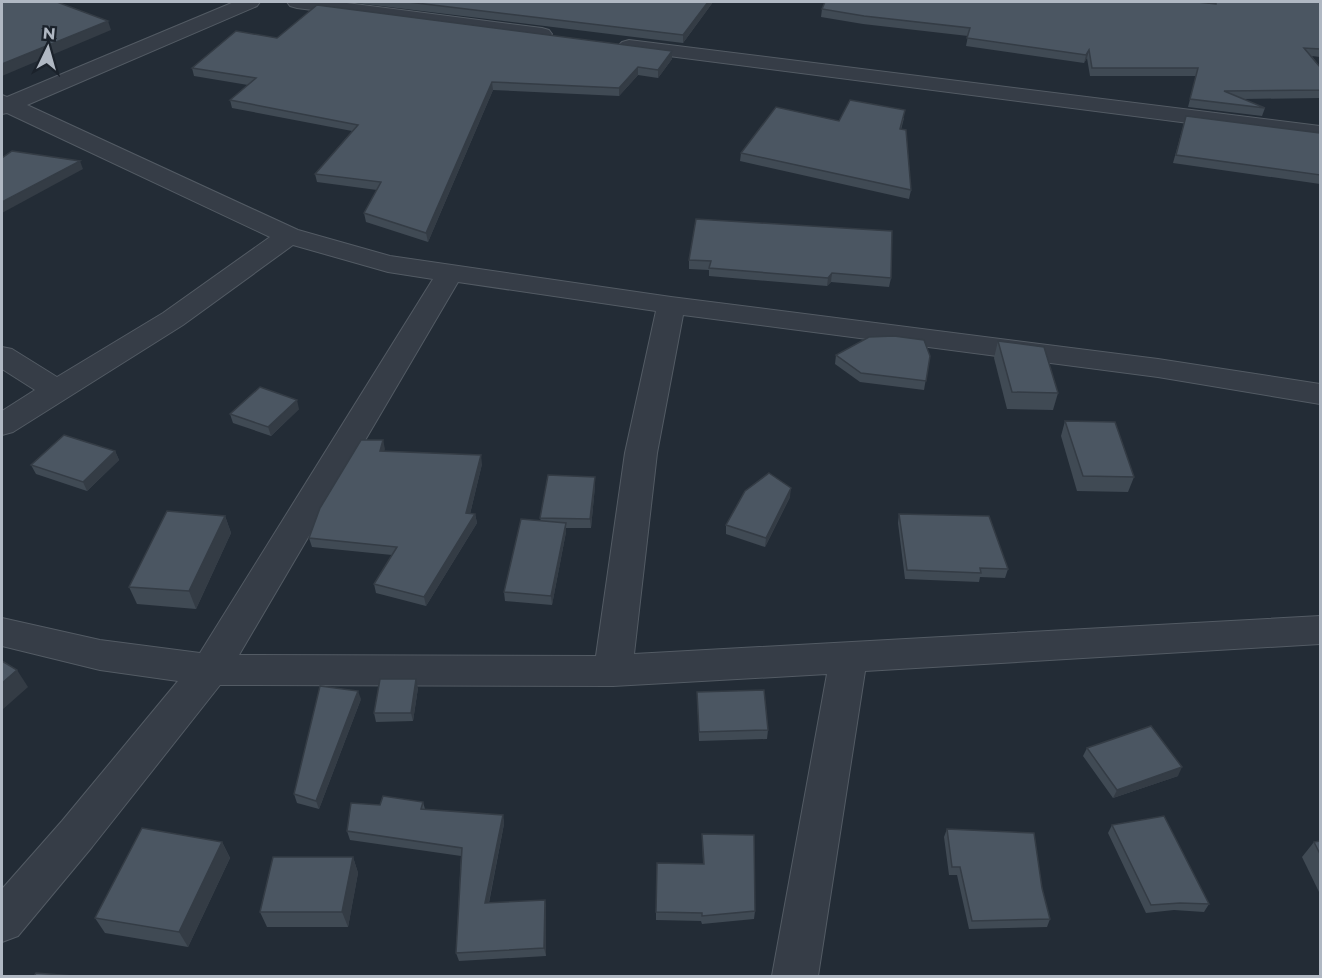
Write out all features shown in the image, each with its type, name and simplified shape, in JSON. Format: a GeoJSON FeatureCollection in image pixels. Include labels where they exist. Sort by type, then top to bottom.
{"type":"FeatureCollection","features":[{"type":"Feature","properties":{"kind":"street"},"geometry":{"type":"LineString","coordinates":[[3,104],[250,2]]}},
{"type":"Feature","properties":{"kind":"street"},"geometry":{"type":"LineString","coordinates":[[297,2],[566,38]]}},
{"type":"Feature","properties":{"kind":"street"},"geometry":{"type":"LineString","coordinates":[[613,44],[1320,133]]}},
{"type":"Feature","properties":{"kind":"street"},"geometry":{"type":"LineString","coordinates":[[3,104],[289,236],[388,264],[1146,367],[1320,394]]}},
{"type":"Feature","properties":{"kind":"street"},"geometry":{"type":"LineString","coordinates":[[2,425],[174,319],[289,236]]}},
{"type":"Feature","properties":{"kind":"street"},"geometry":{"type":"LineString","coordinates":[[2,921],[77,834],[210,670],[449,274]]}},
{"type":"Feature","properties":{"kind":"street"},"geometry":{"type":"LineString","coordinates":[[614,671],[641,453],[671,304]]}},
{"type":"Feature","properties":{"kind":"street"},"geometry":{"type":"LineString","coordinates":[[2,356],[58,390]]}},
{"type":"Feature","properties":{"kind":"street"},"geometry":{"type":"LineString","coordinates":[[2,632],[100,655],[210,670],[614,671],[1320,630]]}},
{"type":"Feature","properties":{"kind":"street"},"geometry":{"type":"LineString","coordinates":[[795,976],[849,656]]}},
{"type":"Feature","properties":{"kind":"building"},"geometry":{"type":"Polygon","coordinates":[[[2,2],[57,2],[108,21],[2,64],[2,2]]]}},
{"type":"Feature","properties":{"kind":"building"},"geometry":{"type":"Polygon","coordinates":[[[408,2],[708,2],[683,35],[408,2]]]}},
{"type":"Feature","properties":{"kind":"building"},"geometry":{"type":"Polygon","coordinates":[[[825,2],[1197,2],[1216,4],[1216,2],[1320,2],[1320,49],[1304,48],[1320,67],[1320,90],[1224,91],[1265,108],[1190,99],[1198,68],[1092,68],[1089,50],[1086,55],[967,38],[970,28],[822,9],[825,2]]]}},
{"type":"Feature","properties":{"kind":"building"},"geometry":{"type":"Polygon","coordinates":[[[317,5],[672,51],[658,70],[638,67],[619,88],[492,82],[426,233],[364,213],[381,182],[315,174],[358,125],[230,100],[256,78],[192,68],[236,31],[277,38],[317,5]]]}},
{"type":"Feature","properties":{"kind":"building"},"geometry":{"type":"Polygon","coordinates":[[[850,100],[905,110],[900,129],[906,130],[911,190],[741,153],[776,107],[839,121],[850,100]]]}},
{"type":"Feature","properties":{"kind":"building"},"geometry":{"type":"Polygon","coordinates":[[[1186,116],[1320,133],[1320,175],[1176,155],[1186,116]]]}},
{"type":"Feature","properties":{"kind":"building"},"geometry":{"type":"Polygon","coordinates":[[[12,151],[80,161],[2,202],[2,158],[12,151]]]}},
{"type":"Feature","properties":{"kind":"building"},"geometry":{"type":"Polygon","coordinates":[[[696,219],[892,231],[891,278],[832,273],[828,278],[709,268],[711,261],[689,260],[696,219]]]}},
{"type":"Feature","properties":{"kind":"building"},"geometry":{"type":"Polygon","coordinates":[[[894,336],[924,340],[930,356],[926,381],[861,373],[836,355],[869,337],[894,336]]]}},
{"type":"Feature","properties":{"kind":"building"},"geometry":{"type":"Polygon","coordinates":[[[998,341],[1044,347],[1058,393],[1012,392],[998,341]]]}},
{"type":"Feature","properties":{"kind":"building"},"geometry":{"type":"Polygon","coordinates":[[[260,387],[297,400],[268,427],[230,414],[260,387]]]}},
{"type":"Feature","properties":{"kind":"building"},"geometry":{"type":"Polygon","coordinates":[[[1065,421],[1115,422],[1134,477],[1083,476],[1065,421]]]}},
{"type":"Feature","properties":{"kind":"building"},"geometry":{"type":"Polygon","coordinates":[[[64,435],[115,451],[83,482],[31,465],[64,435]]]}},
{"type":"Feature","properties":{"kind":"building"},"geometry":{"type":"Polygon","coordinates":[[[361,440],[383,440],[380,451],[481,455],[466,513],[475,514],[424,597],[374,584],[397,547],[309,538],[320,508],[361,440]]]}},
{"type":"Feature","properties":{"kind":"building"},"geometry":{"type":"Polygon","coordinates":[[[769,473],[791,488],[766,538],[726,525],[745,491],[769,473]]]}},
{"type":"Feature","properties":{"kind":"building"},"geometry":{"type":"Polygon","coordinates":[[[548,475],[595,477],[590,519],[540,518],[548,475]]]}},
{"type":"Feature","properties":{"kind":"building"},"geometry":{"type":"Polygon","coordinates":[[[167,511],[225,516],[189,591],[129,587],[167,511]]]}},
{"type":"Feature","properties":{"kind":"building"},"geometry":{"type":"Polygon","coordinates":[[[899,514],[989,516],[1008,569],[980,568],[981,573],[907,570],[899,514]]]}},
{"type":"Feature","properties":{"kind":"building"},"geometry":{"type":"Polygon","coordinates":[[[521,519],[566,523],[551,596],[504,592],[521,519]]]}},
{"type":"Feature","properties":{"kind":"building"},"geometry":{"type":"Polygon","coordinates":[[[2,661],[17,670],[2,683],[2,661]]]}},
{"type":"Feature","properties":{"kind":"building"},"geometry":{"type":"Polygon","coordinates":[[[380,679],[416,679],[411,713],[374,713],[380,679]]]}},
{"type":"Feature","properties":{"kind":"building"},"geometry":{"type":"Polygon","coordinates":[[[320,686],[358,691],[316,801],[294,794],[320,686]]]}},
{"type":"Feature","properties":{"kind":"building"},"geometry":{"type":"Polygon","coordinates":[[[764,690],[768,730],[699,732],[697,692],[764,690]]]}},
{"type":"Feature","properties":{"kind":"building"},"geometry":{"type":"Polygon","coordinates":[[[1151,726],[1182,767],[1117,790],[1087,748],[1151,726]]]}},
{"type":"Feature","properties":{"kind":"building"},"geometry":{"type":"Polygon","coordinates":[[[383,796],[423,802],[421,809],[503,815],[485,903],[545,900],[544,948],[456,953],[462,848],[347,831],[351,803],[380,805],[383,796]]]}},
{"type":"Feature","properties":{"kind":"building"},"geometry":{"type":"Polygon","coordinates":[[[1164,816],[1209,904],[1151,905],[1112,825],[1164,816]]]}},
{"type":"Feature","properties":{"kind":"building"},"geometry":{"type":"Polygon","coordinates":[[[142,828],[222,842],[179,932],[95,918],[142,828]]]}},
{"type":"Feature","properties":{"kind":"building"},"geometry":{"type":"Polygon","coordinates":[[[947,829],[1034,833],[1042,888],[1050,919],[972,921],[960,867],[952,867],[947,829]]]}},
{"type":"Feature","properties":{"kind":"building"},"geometry":{"type":"Polygon","coordinates":[[[702,834],[754,835],[755,911],[702,916],[702,913],[656,912],[657,863],[704,864],[702,834]]]}},
{"type":"Feature","properties":{"kind":"building"},"geometry":{"type":"Polygon","coordinates":[[[1320,841],[1320,854],[1314,842],[1320,841]]]}},
{"type":"Feature","properties":{"kind":"building"},"geometry":{"type":"Polygon","coordinates":[[[273,857],[353,857],[342,912],[260,912],[273,857]]]}},
{"type":"Feature","properties":{"kind":"building"},"geometry":{"type":"Polygon","coordinates":[[[36,973],[73,976],[34,976],[36,973]]]}}]}
